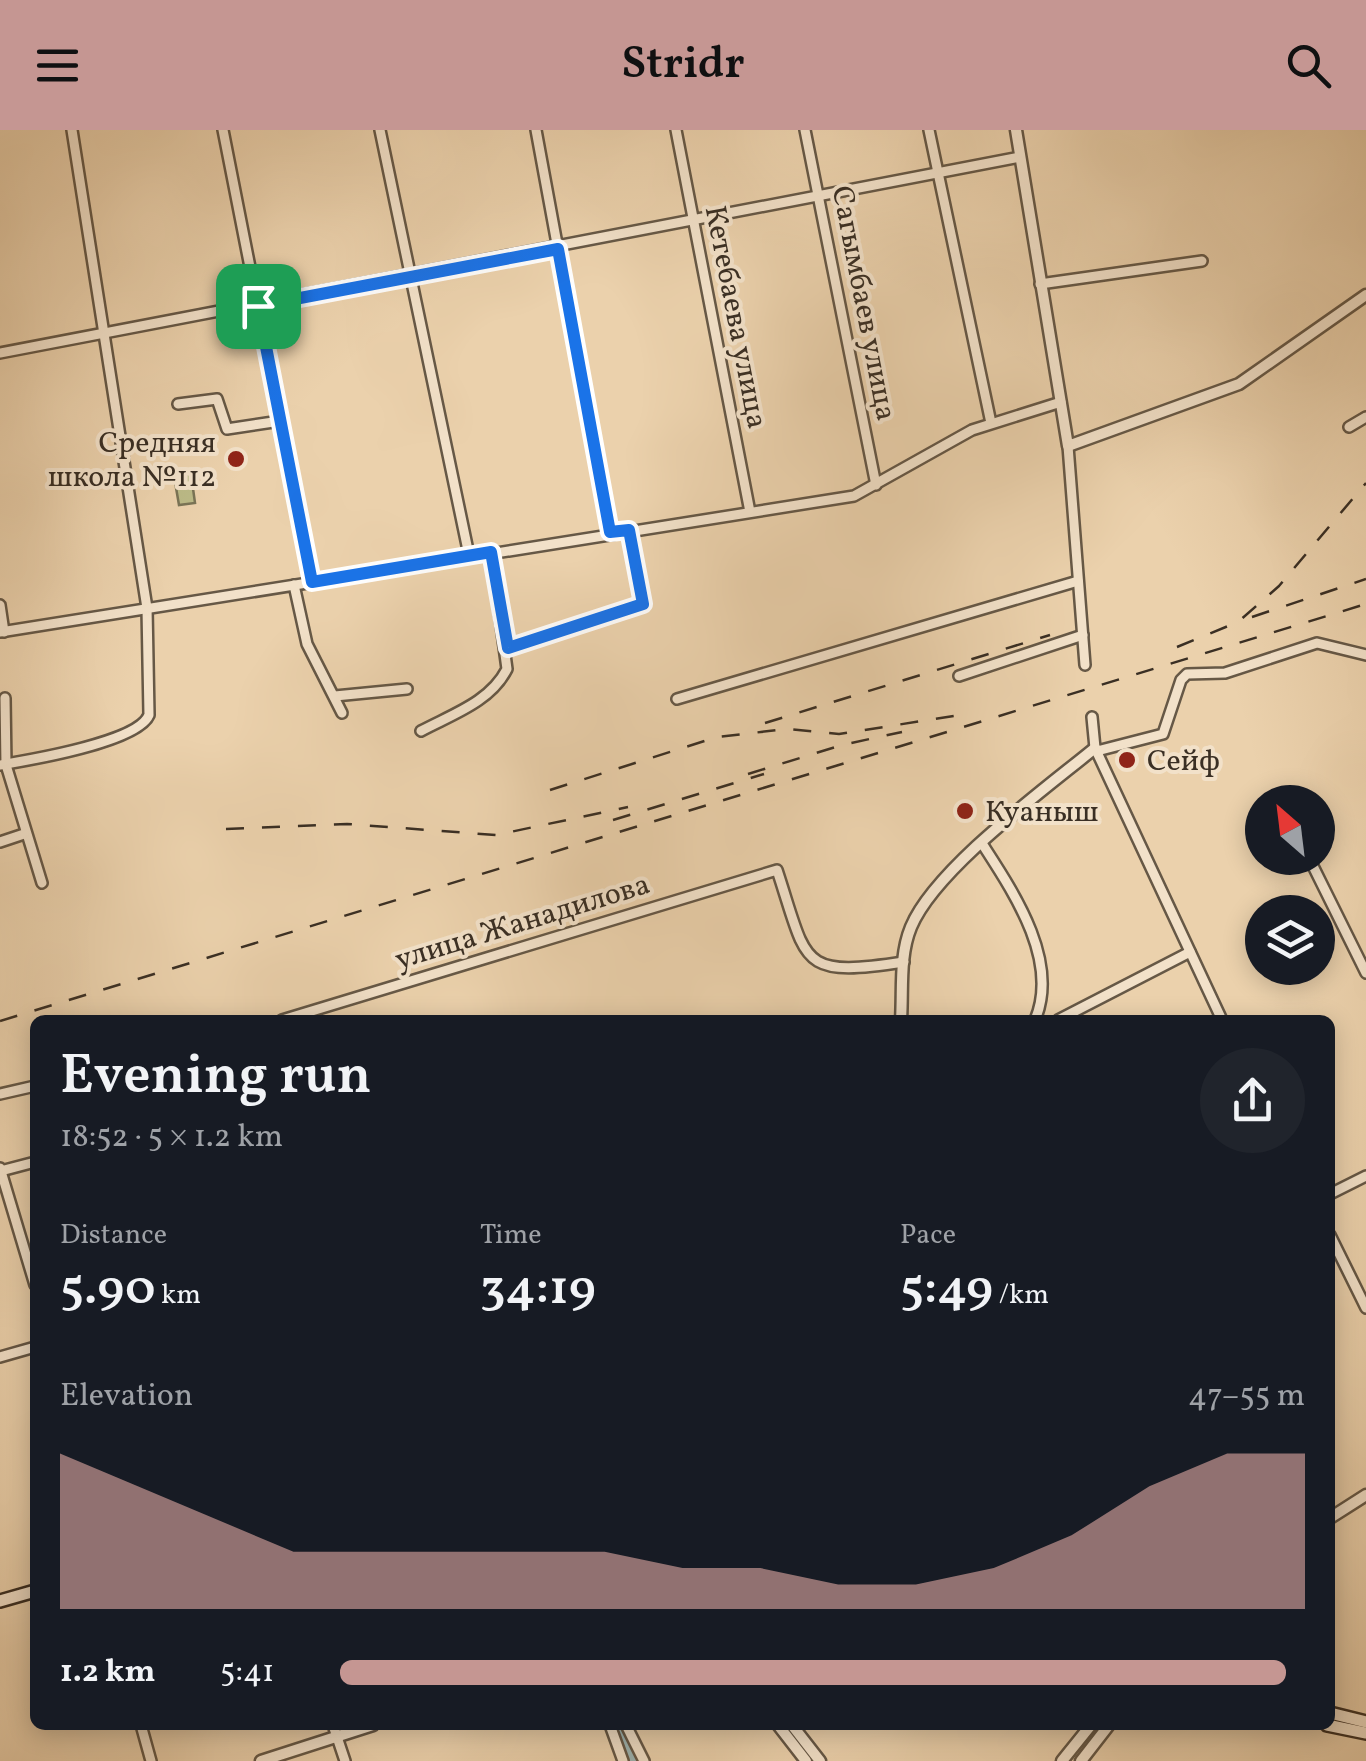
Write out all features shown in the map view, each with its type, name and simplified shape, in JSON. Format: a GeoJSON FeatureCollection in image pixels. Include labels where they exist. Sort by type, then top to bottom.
{"type":"FeatureCollection","features":[{"type":"Feature","properties":{"kind":"main road"},"geometry":{"type":"LineString","coordinates":[[0,1601],[30,1592]]}},
{"type":"Feature","properties":{"kind":"main road"},"geometry":{"type":"LineString","coordinates":[[1335,1714],[1366,1722]]}},
{"type":"Feature","properties":{"kind":"main road"},"geometry":{"type":"LineString","coordinates":[[1335,1727],[1366,1734]]}},
{"type":"Feature","properties":{"kind":"street"},"geometry":{"type":"LineString","coordinates":[[3,765],[101,743],[146,721],[147,608],[72,130]]}},
{"type":"Feature","properties":{"kind":"street"},"geometry":{"type":"LineString","coordinates":[[223,130],[312,582]]}},
{"type":"Feature","properties":{"kind":"street"},"geometry":{"type":"LineString","coordinates":[[380,130],[470,555]]}},
{"type":"Feature","properties":{"kind":"street"},"geometry":{"type":"LineString","coordinates":[[536,130],[610,532]]}},
{"type":"Feature","properties":{"kind":"street","name":"Кетебаева улица"},"geometry":{"type":"LineString","coordinates":[[676,130],[750,512]]}},
{"type":"Feature","properties":{"kind":"street","name":"Сагымбаев улица"},"geometry":{"type":"LineString","coordinates":[[806,130],[876,485]]}},
{"type":"Feature","properties":{"kind":"street"},"geometry":{"type":"LineString","coordinates":[[930,130],[990,423]]}},
{"type":"Feature","properties":{"kind":"street"},"geometry":{"type":"LineString","coordinates":[[1016,130],[1068,446],[1085,665]]}},
{"type":"Feature","properties":{"kind":"street"},"geometry":{"type":"LineString","coordinates":[[0,354],[1020,157]]}},
{"type":"Feature","properties":{"kind":"street"},"geometry":{"type":"LineString","coordinates":[[1040,284],[1202,261]]}},
{"type":"Feature","properties":{"kind":"street"},"geometry":{"type":"LineString","coordinates":[[1068,446],[1238,384],[1366,296]]}},
{"type":"Feature","properties":{"kind":"street"},"geometry":{"type":"LineString","coordinates":[[178,404],[217,399],[227,428],[280,421]]}},
{"type":"Feature","properties":{"kind":"street"},"geometry":{"type":"LineString","coordinates":[[0,605],[2,632],[854,496],[990,423],[1061,402]]}},
{"type":"Feature","properties":{"kind":"street"},"geometry":{"type":"LineString","coordinates":[[1350,427],[1366,417]]}},
{"type":"Feature","properties":{"kind":"street"},"geometry":{"type":"LineString","coordinates":[[508,648],[643,604],[629,530]]}},
{"type":"Feature","properties":{"kind":"street"},"geometry":{"type":"LineString","coordinates":[[421,730],[480,701],[500,684],[507,668],[508,648],[491,552]]}},
{"type":"Feature","properties":{"kind":"street"},"geometry":{"type":"LineString","coordinates":[[677,699],[1078,581]]}},
{"type":"Feature","properties":{"kind":"street"},"geometry":{"type":"LineString","coordinates":[[294,585],[307,644],[342,713]]}},
{"type":"Feature","properties":{"kind":"street"},"geometry":{"type":"LineString","coordinates":[[959,676],[1083,635]]}},
{"type":"Feature","properties":{"kind":"street"},"geometry":{"type":"LineString","coordinates":[[901,1015],[906,940],[924,905],[982,845],[1096,750],[1163,734],[1180,680],[1187,674],[1225,673],[1317,643],[1366,655]]}},
{"type":"Feature","properties":{"kind":"street"},"geometry":{"type":"LineString","coordinates":[[334,696],[407,689]]}},
{"type":"Feature","properties":{"kind":"street"},"geometry":{"type":"LineString","coordinates":[[5,698],[3,765],[42,883]]}},
{"type":"Feature","properties":{"kind":"street"},"geometry":{"type":"LineString","coordinates":[[1092,717],[1096,750],[1220,1015]]}},
{"type":"Feature","properties":{"kind":"street"},"geometry":{"type":"LineString","coordinates":[[0,842],[24,834]]}},
{"type":"Feature","properties":{"kind":"street"},"geometry":{"type":"LineString","coordinates":[[982,845],[1014,892],[1033,938],[1043,987],[1036,1015]]}},
{"type":"Feature","properties":{"kind":"street","name":"улица Жанадилова"},"geometry":{"type":"LineString","coordinates":[[298,1015],[777,870],[800,945],[818,964],[839,970],[904,962]]}},
{"type":"Feature","properties":{"kind":"street"},"geometry":{"type":"LineString","coordinates":[[1317,875],[1366,973]]}},
{"type":"Feature","properties":{"kind":"street"},"geometry":{"type":"LineString","coordinates":[[1068,1015],[1190,952]]}},
{"type":"Feature","properties":{"kind":"street"},"geometry":{"type":"LineString","coordinates":[[0,1094],[30,1087]]}},
{"type":"Feature","properties":{"kind":"street"},"geometry":{"type":"LineString","coordinates":[[30,1163],[0,1170],[30,1268]]}},
{"type":"Feature","properties":{"kind":"street"},"geometry":{"type":"LineString","coordinates":[[1335,1192],[1366,1176]]}},
{"type":"Feature","properties":{"kind":"street"},"geometry":{"type":"LineString","coordinates":[[0,1210],[12,1207]]}},
{"type":"Feature","properties":{"kind":"street"},"geometry":{"type":"LineString","coordinates":[[1335,1245],[1366,1308]]}},
{"type":"Feature","properties":{"kind":"street"},"geometry":{"type":"LineString","coordinates":[[0,1357],[30,1348]]}},
{"type":"Feature","properties":{"kind":"street"},"geometry":{"type":"LineString","coordinates":[[1335,1515],[1366,1495]]}},
{"type":"Feature","properties":{"kind":"street"},"geometry":{"type":"LineString","coordinates":[[142,1730],[151,1761]]}},
{"type":"Feature","properties":{"kind":"street"},"geometry":{"type":"LineString","coordinates":[[612,1730],[623,1761]]}},
{"type":"Feature","properties":{"kind":"street"},"geometry":{"type":"LineString","coordinates":[[628,1730],[644,1761]]}},
{"type":"Feature","properties":{"kind":"street"},"geometry":{"type":"LineString","coordinates":[[782,1730],[806,1761]]}},
{"type":"Feature","properties":{"kind":"street"},"geometry":{"type":"LineString","coordinates":[[796,1730],[820,1761]]}},
{"type":"Feature","properties":{"kind":"street"},"geometry":{"type":"LineString","coordinates":[[1062,1761],[1086,1730]]}},
{"type":"Feature","properties":{"kind":"street"},"geometry":{"type":"LineString","coordinates":[[1081,1761],[1105,1730]]}},
{"type":"Feature","properties":{"kind":"street"},"geometry":{"type":"LineString","coordinates":[[260,1761],[335,1731],[345,1761]]}},
{"type":"Feature","properties":{"kind":"shaded area"},"geometry":{"type":"Polygon","coordinates":[[[191,474],[195,503],[179,505],[174,476],[191,474]]]}},
{"type":"Feature","properties":{"kind":"waterway"},"geometry":{"type":"LineString","coordinates":[[618,1730],[634,1761]]}},
{"type":"Feature","properties":{"kind":"railway"},"geometry":{"type":"LineString","coordinates":[[1177,647],[1238,622],[1279,586],[1366,483]]}},
{"type":"Feature","properties":{"kind":"railway"},"geometry":{"type":"LineString","coordinates":[[1252,617],[1366,579]]}},
{"type":"Feature","properties":{"kind":"railway"},"geometry":{"type":"LineString","coordinates":[[0,1021],[1366,604]]}},
{"type":"Feature","properties":{"kind":"railway"},"geometry":{"type":"LineString","coordinates":[[765,723],[1050,635]]}},
{"type":"Feature","properties":{"kind":"railway"},"geometry":{"type":"LineString","coordinates":[[550,790],[717,737],[787,729],[839,734],[960,715]]}},
{"type":"Feature","properties":{"kind":"railway"},"geometry":{"type":"LineString","coordinates":[[748,774],[842,745],[902,732]]}},
{"type":"Feature","properties":{"kind":"railway"},"geometry":{"type":"LineString","coordinates":[[613,820],[764,774]]}},
{"type":"Feature","properties":{"kind":"railway"},"geometry":{"type":"LineString","coordinates":[[226,829],[347,824],[496,835],[628,807]]}},
{"type":"Feature","properties":{"kind":"place","name":"Средняя школа №112"},"geometry":{"type":"Point","coordinates":[236,459]}},
{"type":"Feature","properties":{"kind":"place","name":"Сейф"},"geometry":{"type":"Point","coordinates":[1127,760]}},
{"type":"Feature","properties":{"kind":"place","name":"Куаныш"},"geometry":{"type":"Point","coordinates":[965,811]}},
{"type":"Feature","properties":{"kind":"route"},"geometry":{"type":"LineString","coordinates":[[558,249],[610,532],[629,530],[643,604],[508,648],[491,552],[312,582],[258,306],[558,249]]}}]}
